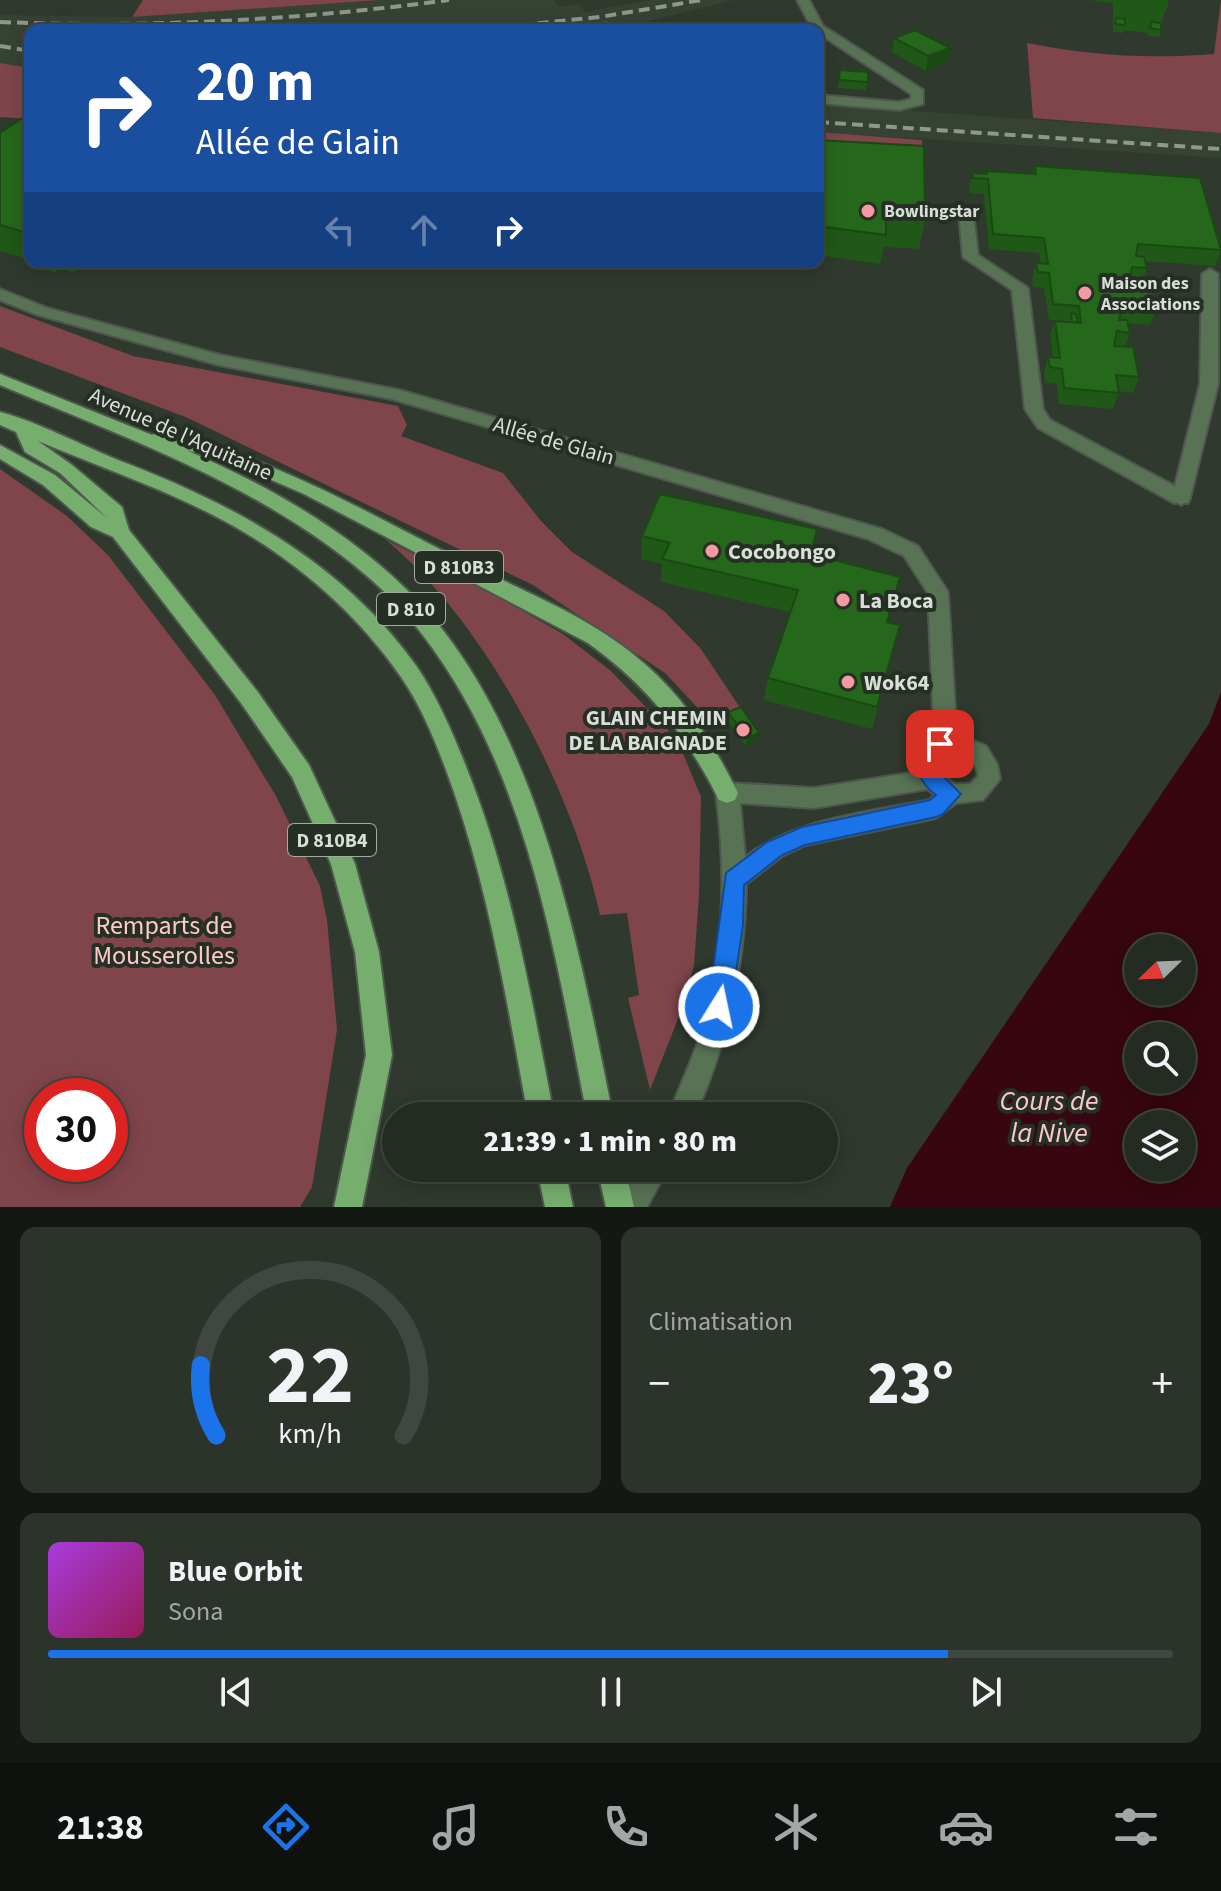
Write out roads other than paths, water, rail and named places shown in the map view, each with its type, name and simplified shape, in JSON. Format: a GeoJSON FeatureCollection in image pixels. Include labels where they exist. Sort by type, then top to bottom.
{"type":"FeatureCollection","features":[{"type":"Feature","properties":{"kind":"main road","name":"Avenue de l'Aquitaine"},"geometry":{"type":"LineString","coordinates":[[0,379],[206,466],[297,515],[345,548],[429,627],[487,719],[518,793],[543,868],[597,1102]]}},
{"type":"Feature","properties":{"kind":"main road","name":"D 810"},"geometry":{"type":"LineString","coordinates":[[0,418],[143,474],[244,523],[294,555],[339,592],[373,627],[410,674],[443,737],[483,844],[499,902],[538,1102]]}},
{"type":"Feature","properties":{"kind":"main road","name":"D 810B4"},"geometry":{"type":"LineString","coordinates":[[24,429],[31,448],[66,469],[115,512],[120,532],[249,697],[301,772],[343,864],[367,952],[379,1055],[348,1207]]}},
{"type":"Feature","properties":{"kind":"main road","name":"D 810B3"},"geometry":{"type":"LineString","coordinates":[[129,433],[202,445],[266,469],[474,575],[561,615],[636,668],[658,689],[682,716],[727,793]]}},
{"type":"Feature","properties":{"kind":"main road"},"geometry":{"type":"LineString","coordinates":[[0,451],[49,480],[98,522],[120,532]]}},
{"type":"Feature","properties":{"kind":"main road"},"geometry":{"type":"LineString","coordinates":[[554,1182],[559,1207]]}},
{"type":"Feature","properties":{"kind":"main road"},"geometry":{"type":"LineString","coordinates":[[614,1182],[620,1207]]}},
{"type":"Feature","properties":{"kind":"street"},"geometry":{"type":"LineString","coordinates":[[803,0],[816,24]]}},
{"type":"Feature","properties":{"kind":"street"},"geometry":{"type":"LineString","coordinates":[[824,32],[918,93],[918,101],[899,106],[824,100]]}},
{"type":"Feature","properties":{"kind":"street"},"geometry":{"type":"LineString","coordinates":[[966,213],[971,257],[1020,288],[1034,409],[1044,424],[1181,498],[1209,384],[1210,274]]}},
{"type":"Feature","properties":{"kind":"street","name":"Allée de Glain"},"geometry":{"type":"LineString","coordinates":[[0,294],[41,311],[219,360],[393,394],[875,534],[911,551],[938,592],[944,709],[951,742]]}},
{"type":"Feature","properties":{"kind":"street"},"geometry":{"type":"LineString","coordinates":[[951,742],[970,746],[989,769],[989,779],[975,793],[951,794],[930,779],[926,758],[931,750],[951,742]]}},
{"type":"Feature","properties":{"kind":"street"},"geometry":{"type":"LineString","coordinates":[[688,1102],[714,1032],[725,981],[733,880],[733,825],[727,793],[814,798],[930,779]]}},
{"type":"Feature","properties":{"kind":"street"},"geometry":{"type":"LineString","coordinates":[[733,880],[774,849],[802,836],[936,808],[951,794]]}},
{"type":"Feature","properties":{"kind":"street"},"geometry":{"type":"LineString","coordinates":[[632,1207],[646,1182]]}},
{"type":"Feature","properties":{"kind":"water","name":"Cours de la Nive"},"geometry":{"type":"Polygon","coordinates":[[[1221,692],[1221,1207],[890,1207],[907,1168],[1209,724],[1221,692]]]}},
{"type":"Feature","properties":{"kind":"railway"},"geometry":{"type":"LineString","coordinates":[[0,22],[113,24],[225,21],[337,13],[449,0]]}},
{"type":"Feature","properties":{"kind":"railway"},"geometry":{"type":"LineString","coordinates":[[530,24],[600,17],[702,0]]}},
{"type":"Feature","properties":{"kind":"railway"},"geometry":{"type":"LineString","coordinates":[[0,46],[24,50]]}},
{"type":"Feature","properties":{"kind":"railway"},"geometry":{"type":"LineString","coordinates":[[824,122],[1221,149]]}},
{"type":"Feature","properties":{"kind":"place","name":"Bowlingstar"},"geometry":{"type":"Point","coordinates":[868,211]}},
{"type":"Feature","properties":{"kind":"place","name":"Maison des Associations"},"geometry":{"type":"Point","coordinates":[1085,293]}},
{"type":"Feature","properties":{"kind":"place","name":"Cocobongo"},"geometry":{"type":"Point","coordinates":[712,551]}},
{"type":"Feature","properties":{"kind":"place","name":"La Boca"},"geometry":{"type":"Point","coordinates":[843,600]}},
{"type":"Feature","properties":{"kind":"place","name":"Wok64"},"geometry":{"type":"Point","coordinates":[848,682]}},
{"type":"Feature","properties":{"kind":"place","name":"GLAIN CHEMIN DE LA BAIGNADE"},"geometry":{"type":"Point","coordinates":[743,730]}},
{"type":"Feature","properties":{"kind":"park label","name":"Remparts de Mousserolles"},"geometry":{"type":"Point","coordinates":[164,940]}}]}
